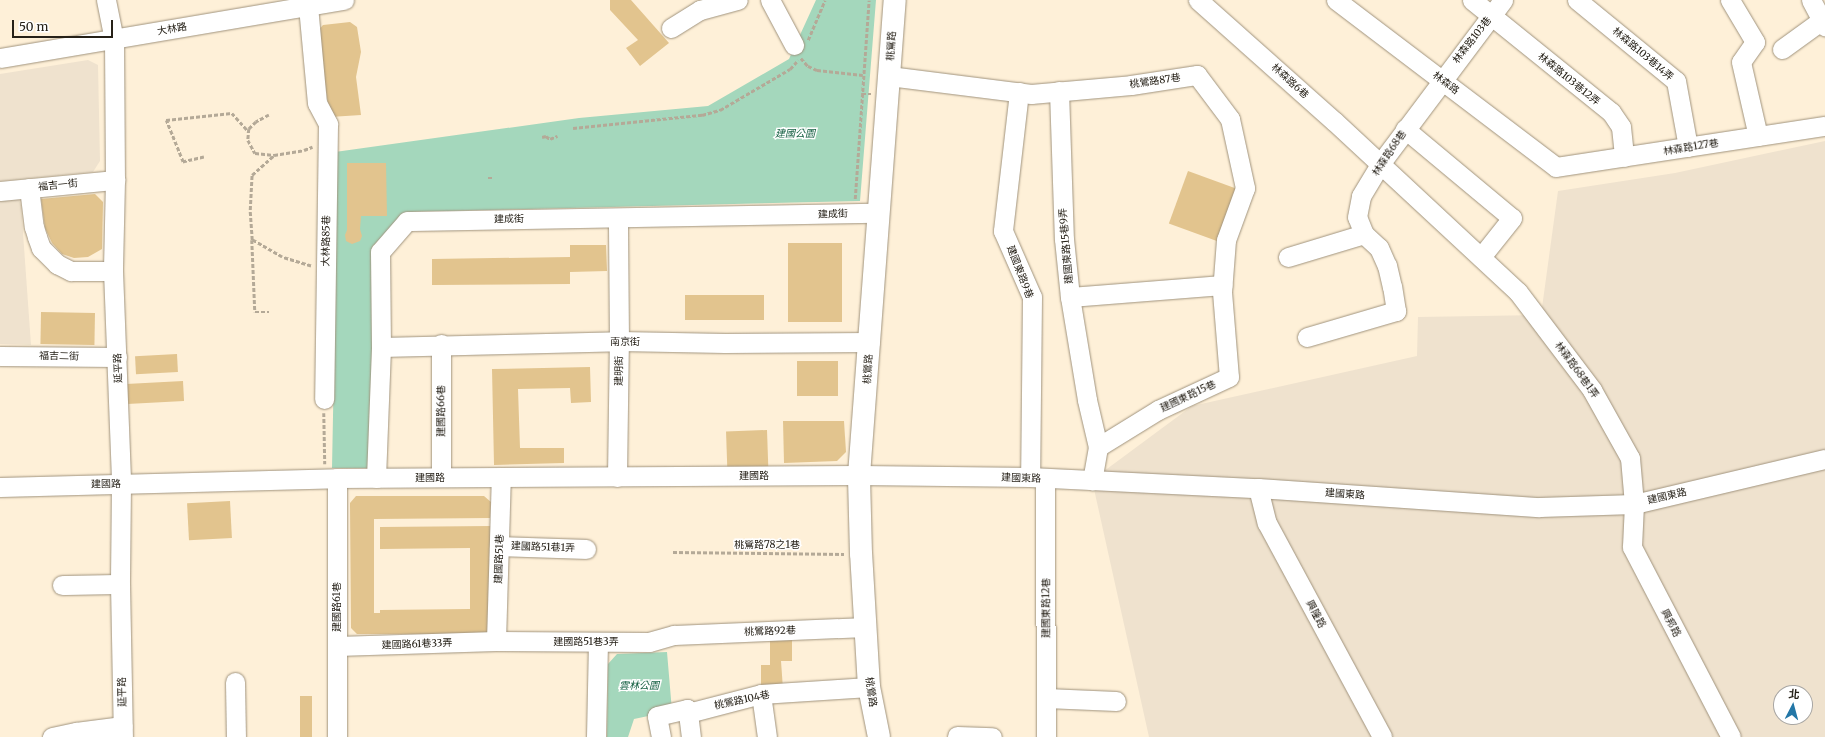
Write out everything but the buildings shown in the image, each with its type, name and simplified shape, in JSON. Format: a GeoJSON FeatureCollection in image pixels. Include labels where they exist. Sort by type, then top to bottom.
{"type":"FeatureCollection","features":[{"type":"Feature","properties":{"kind":"main road","name":"桃鶯路"},"geometry":{"type":"LineString","coordinates":[[879,737],[869,687],[861,554],[859,476],[895,0]]}},
{"type":"Feature","properties":{"kind":"street","name":"延平路"},"geometry":{"type":"LineString","coordinates":[[106,0],[114,40],[115,180],[113,271],[118,357],[121,484],[120,584],[123,732]]}},
{"type":"Feature","properties":{"kind":"street","name":"大林路"},"geometry":{"type":"LineString","coordinates":[[0,58],[114,40],[344,0]]}},
{"type":"Feature","properties":{"kind":"street"},"geometry":{"type":"LineString","coordinates":[[671,28],[700,10],[738,0]]}},
{"type":"Feature","properties":{"kind":"street","name":"林森路6巷"},"geometry":{"type":"LineString","coordinates":[[1198,0],[1380,164]]}},
{"type":"Feature","properties":{"kind":"street","name":"林森路"},"geometry":{"type":"LineString","coordinates":[[1336,0],[1556,167]]}},
{"type":"Feature","properties":{"kind":"street","name":"林森路103巷12弄"},"geometry":{"type":"LineString","coordinates":[[1472,0],[1611,112],[1621,127],[1624,157]]}},
{"type":"Feature","properties":{"kind":"street","name":"林森路103巷"},"geometry":{"type":"LineString","coordinates":[[1442,79],[1503,0]]}},
{"type":"Feature","properties":{"kind":"street","name":"林森路103巷14弄"},"geometry":{"type":"LineString","coordinates":[[1577,0],[1676,81],[1688,147]]}},
{"type":"Feature","properties":{"kind":"street"},"geometry":{"type":"LineString","coordinates":[[1730,0],[1755,42],[1741,62],[1758,136]]}},
{"type":"Feature","properties":{"kind":"street"},"geometry":{"type":"LineString","coordinates":[[1782,48],[1823,23],[1811,0]]}},
{"type":"Feature","properties":{"kind":"street","name":"大林路85巷"},"geometry":{"type":"LineString","coordinates":[[308,6],[317,103],[328,124],[324,399]]}},
{"type":"Feature","properties":{"kind":"street"},"geometry":{"type":"LineString","coordinates":[[774,7],[801,45]]}},
{"type":"Feature","properties":{"kind":"street","name":"桃鶯路87巷"},"geometry":{"type":"LineString","coordinates":[[889,76],[1031,94],[1131,85],[1197,75],[1230,119],[1245,188],[1226,240],[1223,284]]}},
{"type":"Feature","properties":{"kind":"street","name":"林森路68巷"},"geometry":{"type":"LineString","coordinates":[[1364,234],[1357,217],[1361,196],[1380,164],[1442,79]]}},
{"type":"Feature","properties":{"kind":"street","name":"建國東路15巷9弄"},"geometry":{"type":"LineString","coordinates":[[1059,91],[1064,239],[1070,297],[1223,284]]}},
{"type":"Feature","properties":{"kind":"street","name":"建國東路9巷"},"geometry":{"type":"LineString","coordinates":[[1019,92],[1003,230],[1032,297],[1038,478]]}},
{"type":"Feature","properties":{"kind":"street","name":"林森路127巷"},"geometry":{"type":"LineString","coordinates":[[1556,167],[1825,126]]}},
{"type":"Feature","properties":{"kind":"street"},"geometry":{"type":"LineString","coordinates":[[1405,130],[1512,218],[1481,257]]}},
{"type":"Feature","properties":{"kind":"street","name":"林森路68巷1弄"},"geometry":{"type":"LineString","coordinates":[[1380,164],[1518,292],[1592,390],[1630,458],[1634,504]]}},
{"type":"Feature","properties":{"kind":"street","name":"福吉一街"},"geometry":{"type":"LineString","coordinates":[[0,191],[115,180]]}},
{"type":"Feature","properties":{"kind":"street"},"geometry":{"type":"LineString","coordinates":[[29,188],[34,230],[41,248],[57,264],[71,271],[113,271]]}},
{"type":"Feature","properties":{"kind":"street","name":"建成街"},"geometry":{"type":"LineString","coordinates":[[376,478],[381,347],[380,252],[407,221],[879,213]]}},
{"type":"Feature","properties":{"kind":"street","name":"建明街"},"geometry":{"type":"LineString","coordinates":[[617,477],[619,342],[618,218]]}},
{"type":"Feature","properties":{"kind":"street"},"geometry":{"type":"LineString","coordinates":[[1288,257],[1364,234],[1379,248],[1387,266],[1392,287],[1396,311],[1307,337]]}},
{"type":"Feature","properties":{"kind":"street","name":"建國東路15巷"},"geometry":{"type":"LineString","coordinates":[[1098,447],[1158,410],[1229,377],[1223,284]]}},
{"type":"Feature","properties":{"kind":"street"},"geometry":{"type":"LineString","coordinates":[[1070,297],[1087,400],[1098,447],[1092,480]]}},
{"type":"Feature","properties":{"kind":"street","name":"南京街"},"geometry":{"type":"LineString","coordinates":[[381,347],[441,344],[619,342],[725,344],[870,342]]}},
{"type":"Feature","properties":{"kind":"street","name":"建國路66巷"},"geometry":{"type":"LineString","coordinates":[[441,344],[441,478]]}},
{"type":"Feature","properties":{"kind":"street","name":"福吉二街"},"geometry":{"type":"LineString","coordinates":[[0,356],[118,357]]}},
{"type":"Feature","properties":{"kind":"street","name":"建國東路"},"geometry":{"type":"LineString","coordinates":[[859,476],[1092,480],[1258,488],[1539,507],[1634,504],[1825,459]]}},
{"type":"Feature","properties":{"kind":"street","name":"建國路"},"geometry":{"type":"LineString","coordinates":[[0,486],[331,478],[859,476]]}},
{"type":"Feature","properties":{"kind":"street","name":"建國路51巷"},"geometry":{"type":"LineString","coordinates":[[496,641],[501,477]]}},
{"type":"Feature","properties":{"kind":"street","name":"建國路61巷"},"geometry":{"type":"LineString","coordinates":[[331,478],[337,646],[337,737]]}},
{"type":"Feature","properties":{"kind":"street","name":"建國東路12巷"},"geometry":{"type":"LineString","coordinates":[[1038,478],[1046,698],[1046,737]]}},
{"type":"Feature","properties":{"kind":"street","name":"興隆路"},"geometry":{"type":"LineString","coordinates":[[1258,488],[1267,523],[1382,737]]}},
{"type":"Feature","properties":{"kind":"street","name":"興邦路"},"geometry":{"type":"LineString","coordinates":[[1634,504],[1632,548],[1731,737]]}},
{"type":"Feature","properties":{"kind":"street","name":"建國路51巷1弄"},"geometry":{"type":"LineString","coordinates":[[499,546],[586,548]]}},
{"type":"Feature","properties":{"kind":"street"},"geometry":{"type":"LineString","coordinates":[[62,585],[120,584]]}},
{"type":"Feature","properties":{"kind":"street","name":"桃鶯路92巷"},"geometry":{"type":"LineString","coordinates":[[674,635],[866,627]]}},
{"type":"Feature","properties":{"kind":"street","name":"建國路51巷3弄"},"geometry":{"type":"LineString","coordinates":[[496,641],[649,642],[674,635]]}},
{"type":"Feature","properties":{"kind":"street","name":"建國路61巷33弄"},"geometry":{"type":"LineString","coordinates":[[337,646],[496,641]]}},
{"type":"Feature","properties":{"kind":"street"},"geometry":{"type":"LineString","coordinates":[[596,737],[598,642]]}},
{"type":"Feature","properties":{"kind":"street"},"geometry":{"type":"LineString","coordinates":[[235,682],[236,737]]}},
{"type":"Feature","properties":{"kind":"street","name":"桃鶯路104巷"},"geometry":{"type":"LineString","coordinates":[[661,737],[657,716],[687,709],[688,713],[762,694],[869,687]]}},
{"type":"Feature","properties":{"kind":"street"},"geometry":{"type":"LineString","coordinates":[[762,694],[767,737]]}},
{"type":"Feature","properties":{"kind":"street"},"geometry":{"type":"LineString","coordinates":[[1046,698],[1116,701]]}},
{"type":"Feature","properties":{"kind":"street"},"geometry":{"type":"LineString","coordinates":[[688,713],[691,737]]}},
{"type":"Feature","properties":{"kind":"street"},"geometry":{"type":"LineString","coordinates":[[52,737],[76,732],[123,732]]}},
{"type":"Feature","properties":{"kind":"street"},"geometry":{"type":"LineString","coordinates":[[957,736],[992,737]]}},
{"type":"Feature","properties":{"kind":"path"},"geometry":{"type":"LineString","coordinates":[[801,45],[825,0]]}},
{"type":"Feature","properties":{"kind":"path"},"geometry":{"type":"LineString","coordinates":[[854,202],[869,0]]}},
{"type":"Feature","properties":{"kind":"path"},"geometry":{"type":"LineString","coordinates":[[573,128],[702,116],[720,110],[790,69],[800,56],[808,66],[817,70],[863,75]]}},
{"type":"Feature","properties":{"kind":"path"},"geometry":{"type":"LineString","coordinates":[[204,157],[183,162],[166,120],[232,113],[249,132]]}},
{"type":"Feature","properties":{"kind":"path"},"geometry":{"type":"LineString","coordinates":[[269,115],[256,122],[249,129],[248,140],[255,153],[274,155],[304,150],[328,140]]}},
{"type":"Feature","properties":{"kind":"path"},"geometry":{"type":"LineString","coordinates":[[542,137],[546,136],[550,139],[557,136]]}},
{"type":"Feature","properties":{"kind":"path"},"geometry":{"type":"LineString","coordinates":[[269,312],[255,312],[250,210],[252,175],[274,155]]}},
{"type":"Feature","properties":{"kind":"path"},"geometry":{"type":"LineString","coordinates":[[488,178],[494,178]]}},
{"type":"Feature","properties":{"kind":"path"},"geometry":{"type":"LineString","coordinates":[[252,240],[282,256],[306,266],[325,266]]}},
{"type":"Feature","properties":{"kind":"path"},"geometry":{"type":"LineString","coordinates":[[324,399],[331,478]]}},
{"type":"Feature","properties":{"kind":"path","name":"桃鶯路78之1巷"},"geometry":{"type":"LineString","coordinates":[[673,552],[861,554]]}},
{"type":"Feature","properties":{"kind":"shaded area"},"geometry":{"type":"Polygon","coordinates":[[[88,60],[98,65],[100,161],[93,172],[0,181],[0,74],[88,60]]]}},
{"type":"Feature","properties":{"kind":"shaded area"},"geometry":{"type":"Polygon","coordinates":[[[1825,141],[1825,737],[1149,737],[1092,480],[1192,406],[1417,356],[1418,317],[1541,315],[1558,191],[1675,173],[1825,141]]]}},
{"type":"Feature","properties":{"kind":"shaded area"},"geometry":{"type":"Polygon","coordinates":[[[18,198],[21,205],[31,345],[0,344],[0,200],[18,198]]]}},
{"type":"Feature","properties":{"kind":"green space","name":"建國公園"},"geometry":{"type":"Polygon","coordinates":[[[816,0],[876,0],[860,201],[406,212],[372,247],[373,468],[332,468],[336,259],[335,152],[579,118],[708,106],[789,59],[816,0]]]}},
{"type":"Feature","properties":{"kind":"green space","name":"雲林公園"},"geometry":{"type":"Polygon","coordinates":[[[667,652],[672,711],[634,719],[628,737],[607,737],[608,664],[617,654],[667,652]]]}}]}
